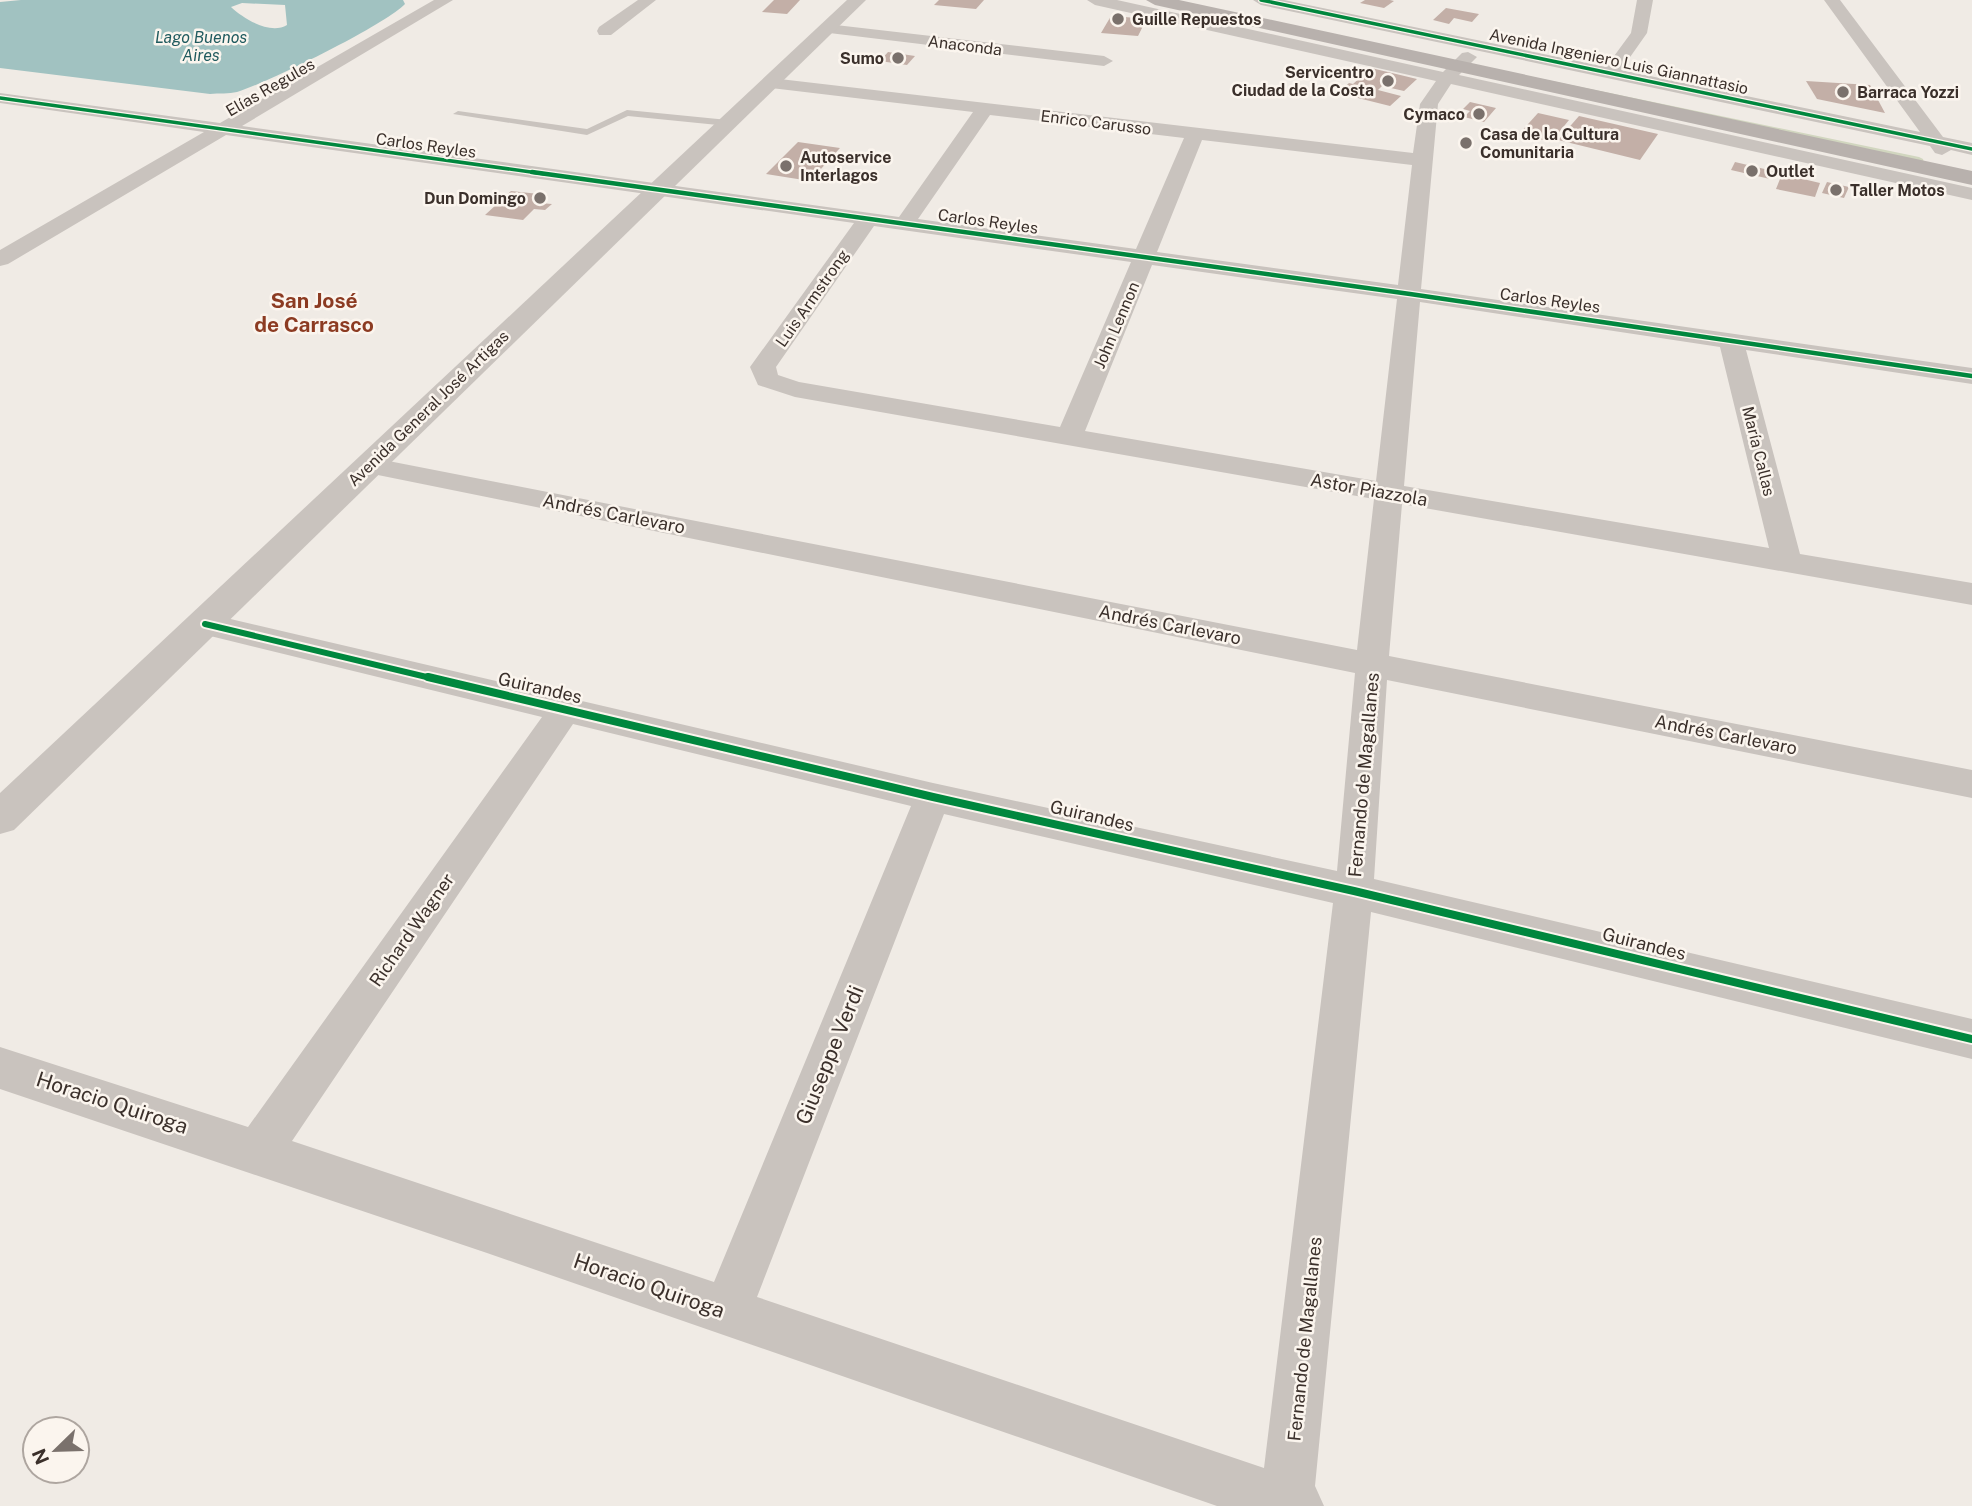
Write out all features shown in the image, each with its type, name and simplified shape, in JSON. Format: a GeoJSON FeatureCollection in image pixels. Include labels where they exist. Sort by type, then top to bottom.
{"type":"FeatureCollection","features":[{"type":"Feature","properties":{"kind":"main road","name":"Avenida Ingeniero Luis Giannattasio"},"geometry":{"type":"LineString","coordinates":[[1155,0],[1340,46],[1457,66],[1962,172]]}},
{"type":"Feature","properties":{"kind":"main road","name":"Avenida Ingeniero Luis Giannattasio"},"geometry":{"type":"LineString","coordinates":[[1204,0],[1457,66]]}},
{"type":"Feature","properties":{"kind":"street","name":"Elías Regules"},"geometry":{"type":"LineString","coordinates":[[0,260],[445,0]]}},
{"type":"Feature","properties":{"kind":"street"},"geometry":{"type":"LineString","coordinates":[[605,31],[648,0]]}},
{"type":"Feature","properties":{"kind":"street","name":"Avenida General José Artigas"},"geometry":{"type":"LineString","coordinates":[[0,818],[857,0]]}},
{"type":"Feature","properties":{"kind":"street","name":"Avenida Ingeniero Luis Giannattasio"},"geometry":{"type":"LineString","coordinates":[[1095,0],[1340,46]]}},
{"type":"Feature","properties":{"kind":"street","name":"Avenida Ingeniero Luis Giannattasio"},"geometry":{"type":"LineString","coordinates":[[1261,0],[1321,5],[1610,73],[1962,172]]}},
{"type":"Feature","properties":{"kind":"street"},"geometry":{"type":"LineString","coordinates":[[1610,73],[1639,33],[1645,0]]}},
{"type":"Feature","properties":{"kind":"street"},"geometry":{"type":"LineString","coordinates":[[1832,0],[1962,172]]}},
{"type":"Feature","properties":{"kind":"street","name":"Anaconda"},"geometry":{"type":"LineString","coordinates":[[827,29],[1104,61]]}},
{"type":"Feature","properties":{"kind":"street","name":"Avenida Ingeniero Luis Giannattasio"},"geometry":{"type":"LineString","coordinates":[[1457,66],[1962,172]]}},
{"type":"Feature","properties":{"kind":"street","name":"Fernando de Magallanes"},"geometry":{"type":"LineString","coordinates":[[1290,1505],[1354,891],[1372,665],[1422,160],[1429,104],[1457,66]]}},
{"type":"Feature","properties":{"kind":"street","name":"Enrico Carusso"},"geometry":{"type":"LineString","coordinates":[[771,83],[1422,160]]}},
{"type":"Feature","properties":{"kind":"street","name":"Carlos Reyles"},"geometry":{"type":"LineString","coordinates":[[0,97],[655,191],[869,218],[1410,294],[1972,376]]}},
{"type":"Feature","properties":{"kind":"street"},"geometry":{"type":"LineString","coordinates":[[905,223],[985,109]]}},
{"type":"Feature","properties":{"kind":"street"},"geometry":{"type":"LineString","coordinates":[[1962,172],[1972,130]]}},
{"type":"Feature","properties":{"kind":"street","name":"John Lennon"},"geometry":{"type":"LineString","coordinates":[[1069,438],[1195,134]]}},
{"type":"Feature","properties":{"kind":"street","name":"Avenida Ingeniero Luis Giannattasio"},"geometry":{"type":"LineString","coordinates":[[1962,172],[1972,149]]}},
{"type":"Feature","properties":{"kind":"street","name":"Luis Armstrong"},"geometry":{"type":"LineString","coordinates":[[767,380],[763,367],[869,218]]}},
{"type":"Feature","properties":{"kind":"street","name":"María Callas"},"geometry":{"type":"LineString","coordinates":[[1731,341],[1787,562]]}},
{"type":"Feature","properties":{"kind":"street","name":"Astor Piazzola"},"geometry":{"type":"LineString","coordinates":[[767,380],[795,389],[1069,438],[1972,594]]}},
{"type":"Feature","properties":{"kind":"street","name":"Andrés Carlevaro"},"geometry":{"type":"LineString","coordinates":[[368,465],[1972,784]]}},
{"type":"Feature","properties":{"kind":"street","name":"Guirandes"},"geometry":{"type":"LineString","coordinates":[[205,624],[933,797],[1354,891],[1972,1039]]}},
{"type":"Feature","properties":{"kind":"street","name":"Richard Wagner"},"geometry":{"type":"LineString","coordinates":[[259,1150],[565,710]]}},
{"type":"Feature","properties":{"kind":"street","name":"Giuseppe Verdi"},"geometry":{"type":"LineString","coordinates":[[726,1312],[933,797]]}},
{"type":"Feature","properties":{"kind":"street","name":"Horacio Quiroga"},"geometry":{"type":"LineString","coordinates":[[0,1068],[259,1150],[1290,1505]]}},
{"type":"Feature","properties":{"kind":"lane"},"geometry":{"type":"LineString","coordinates":[[458,114],[587,132],[596,131],[613,116],[627,113],[728,123]]}},
{"type":"Feature","properties":{"kind":"green space"},"geometry":{"type":"Polygon","coordinates":[[[1479,66],[1919,157],[1924,163],[1479,66]]]}},
{"type":"Feature","properties":{"kind":"water","name":"Lago Buenos Aires"},"geometry":{"type":"Polygon","coordinates":[[[403,0],[405,4],[351,39],[273,77],[237,92],[210,94],[0,68],[0,2],[403,0]],[[242,3],[231,7],[250,21],[265,27],[280,28],[287,25],[285,5],[242,3]]]}},
{"type":"Feature","properties":{"kind":"building"},"geometry":{"type":"Polygon","coordinates":[[[774,0],[800,0],[787,14],[762,12],[774,0]]]}},
{"type":"Feature","properties":{"kind":"building"},"geometry":{"type":"Polygon","coordinates":[[[939,0],[984,0],[976,9],[934,5],[939,0]]]}},
{"type":"Feature","properties":{"kind":"building"},"geometry":{"type":"Polygon","coordinates":[[[1365,0],[1394,1],[1384,8],[1360,3],[1365,0]]]}},
{"type":"Feature","properties":{"kind":"building"},"geometry":{"type":"Polygon","coordinates":[[[1446,8],[1479,14],[1472,22],[1454,18],[1449,24],[1433,20],[1446,8]]]}},
{"type":"Feature","properties":{"kind":"building"},"geometry":{"type":"Polygon","coordinates":[[[1111,16],[1137,18],[1135,23],[1144,24],[1138,36],[1101,33],[1111,16]]]}},
{"type":"Feature","properties":{"kind":"building","name":"Sumo"},"geometry":{"type":"Polygon","coordinates":[[[888,52],[915,56],[907,65],[880,61],[888,52]]]}},
{"type":"Feature","properties":{"kind":"building"},"geometry":{"type":"Polygon","coordinates":[[[1371,68],[1417,79],[1404,91],[1382,86],[1378,90],[1401,96],[1390,106],[1338,93],[1371,68]]]}},
{"type":"Feature","properties":{"kind":"building","name":"Barraca Yozzi"},"geometry":{"type":"Polygon","coordinates":[[[1806,81],[1870,85],[1885,113],[1817,99],[1806,81]]]}},
{"type":"Feature","properties":{"kind":"building","name":"Cymaco"},"geometry":{"type":"Polygon","coordinates":[[[1470,102],[1496,108],[1484,122],[1464,117],[1470,111],[1463,109],[1470,102]]]}},
{"type":"Feature","properties":{"kind":"building"},"geometry":{"type":"Polygon","coordinates":[[[1538,113],[1569,120],[1551,142],[1519,134],[1538,113]]]}},
{"type":"Feature","properties":{"kind":"building"},"geometry":{"type":"Polygon","coordinates":[[[1579,116],[1658,134],[1640,160],[1558,140],[1579,116]]]}},
{"type":"Feature","properties":{"kind":"building"},"geometry":{"type":"Polygon","coordinates":[[[798,142],[840,148],[810,181],[766,174],[798,142]]]}},
{"type":"Feature","properties":{"kind":"building","name":"Outlet"},"geometry":{"type":"Polygon","coordinates":[[[1735,162],[1773,171],[1770,179],[1731,170],[1735,162]]]}},
{"type":"Feature","properties":{"kind":"building"},"geometry":{"type":"Polygon","coordinates":[[[1782,174],[1820,183],[1815,197],[1776,189],[1782,174]]]}},
{"type":"Feature","properties":{"kind":"building","name":"Taller Motos"},"geometry":{"type":"Polygon","coordinates":[[[1827,182],[1849,187],[1844,198],[1822,193],[1827,182]]]}},
{"type":"Feature","properties":{"kind":"building"},"geometry":{"type":"Polygon","coordinates":[[[511,191],[548,195],[540,203],[552,204],[545,210],[534,209],[523,220],[485,215],[511,191]]]}},
{"type":"Feature","properties":{"kind":"cycle path"},"geometry":{"type":"LineString","coordinates":[[1261,0],[1972,149]]}},
{"type":"Feature","properties":{"kind":"cycle path"},"geometry":{"type":"LineString","coordinates":[[0,98],[1410,294],[1972,376]]}},
{"type":"Feature","properties":{"kind":"cycle path"},"geometry":{"type":"LineString","coordinates":[[205,624],[933,797],[1354,891],[1972,1039]]}},
{"type":"Feature","properties":{"kind":"place","name":"Guille Repuestos"},"geometry":{"type":"Point","coordinates":[1118,19]}},
{"type":"Feature","properties":{"kind":"place","name":"Sumo"},"geometry":{"type":"Point","coordinates":[898,58]}},
{"type":"Feature","properties":{"kind":"place","name":"Servicentro Ciudad de la Costa"},"geometry":{"type":"Point","coordinates":[1388,81]}},
{"type":"Feature","properties":{"kind":"place","name":"Barraca Yozzi"},"geometry":{"type":"Point","coordinates":[1843,92]}},
{"type":"Feature","properties":{"kind":"place","name":"Cymaco"},"geometry":{"type":"Point","coordinates":[1479,114]}},
{"type":"Feature","properties":{"kind":"place","name":"Casa de la Cultura Comunitaria"},"geometry":{"type":"Point","coordinates":[1466,143]}},
{"type":"Feature","properties":{"kind":"place","name":"Autoservice Interlagos"},"geometry":{"type":"Point","coordinates":[786,166]}},
{"type":"Feature","properties":{"kind":"place","name":"Outlet"},"geometry":{"type":"Point","coordinates":[1752,171]}},
{"type":"Feature","properties":{"kind":"place","name":"Taller Motos"},"geometry":{"type":"Point","coordinates":[1836,190]}},
{"type":"Feature","properties":{"kind":"place","name":"Dun Domingo"},"geometry":{"type":"Point","coordinates":[540,198]}},
{"type":"Feature","properties":{"kind":"district","name":"San José de Carrasco"},"geometry":{"type":"Point","coordinates":[314,313]}}]}
